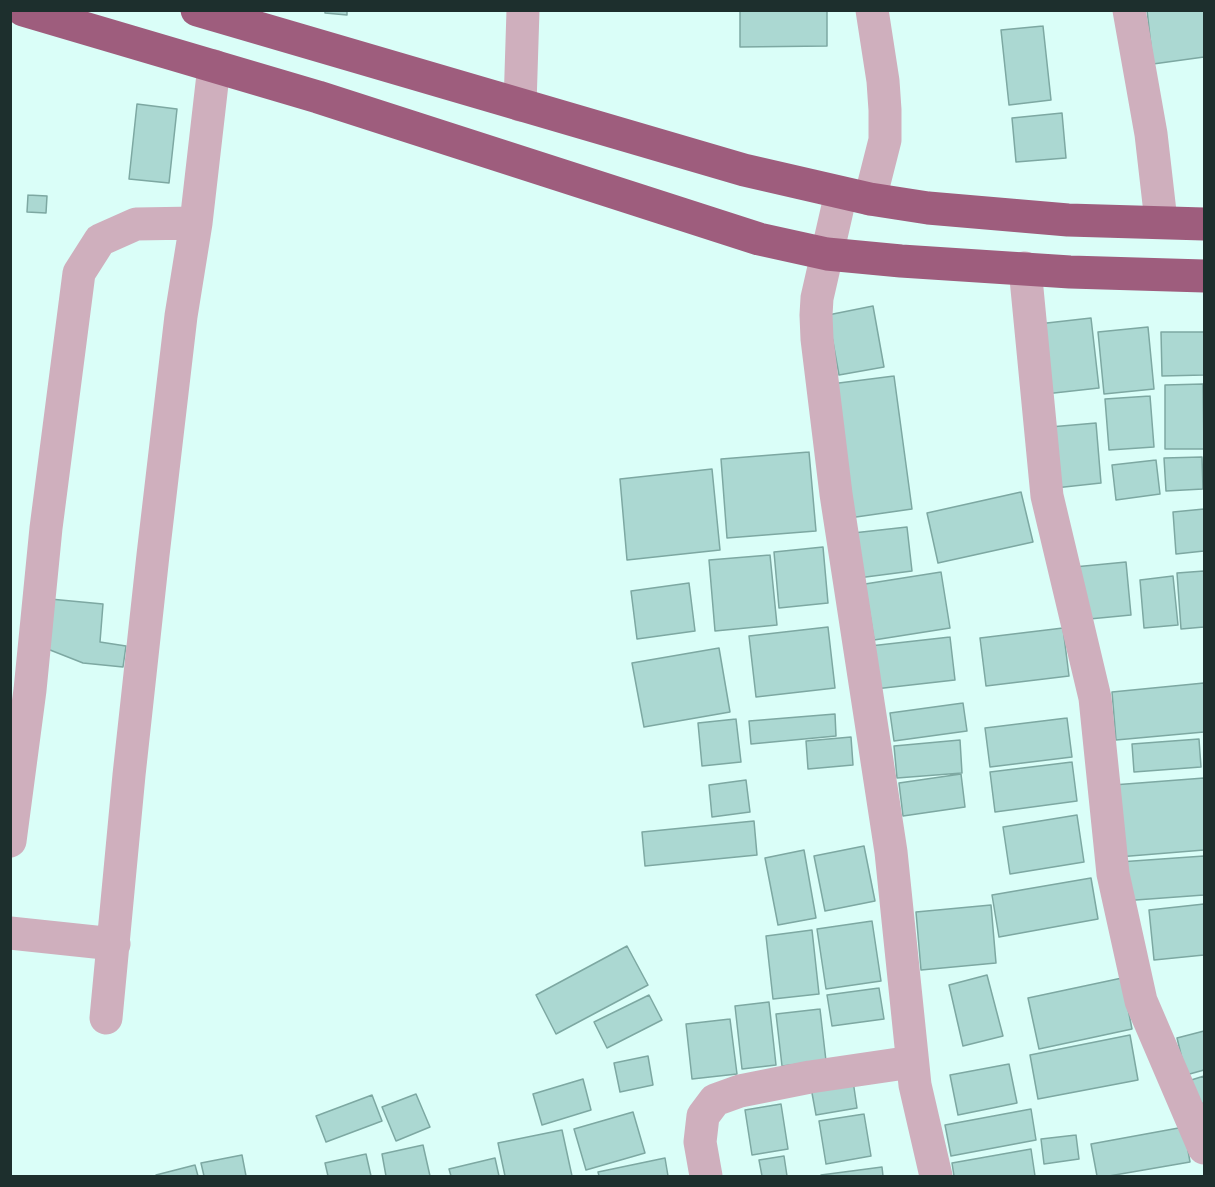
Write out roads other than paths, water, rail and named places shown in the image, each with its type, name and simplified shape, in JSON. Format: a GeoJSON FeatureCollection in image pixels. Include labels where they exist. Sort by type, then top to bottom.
{"type":"FeatureCollection","features":[{"type":"Feature","properties":{"kind":"highway"},"geometry":{"type":"LineString","coordinates":[[23,10],[318,97],[759,239],[827,254],[901,261],[1070,272],[1204,276]]}},
{"type":"Feature","properties":{"kind":"highway"},"geometry":{"type":"LineString","coordinates":[[197,10],[744,170],[855,196],[928,208],[1068,220],[1204,224]]}},
{"type":"Feature","properties":{"kind":"street"},"geometry":{"type":"LineString","coordinates":[[520,105],[523,10]]}},
{"type":"Feature","properties":{"kind":"street"},"geometry":{"type":"LineString","coordinates":[[872,10],[883,81],[885,140],[827,254],[818,298],[817,339],[836,494],[891,852],[915,1085],[936,1176]]}},
{"type":"Feature","properties":{"kind":"street"},"geometry":{"type":"LineString","coordinates":[[1130,10],[1151,134],[1161,221]]}},
{"type":"Feature","properties":{"kind":"street"},"geometry":{"type":"LineString","coordinates":[[106,1018],[155,532],[181,316],[196,223],[214,66]]}},
{"type":"Feature","properties":{"kind":"street"},"geometry":{"type":"LineString","coordinates":[[10,841],[30,690],[46,528],[79,273],[100,240],[136,224],[196,223]]}},
{"type":"Feature","properties":{"kind":"street"},"geometry":{"type":"LineString","coordinates":[[1025,268],[1047,496],[1095,698],[1113,874],[1141,1001],[1204,1148]]}},
{"type":"Feature","properties":{"kind":"street"},"geometry":{"type":"LineString","coordinates":[[10,933],[114,944]]}},
{"type":"Feature","properties":{"kind":"street"},"geometry":{"type":"LineString","coordinates":[[706,1176],[700,1142],[703,1116],[715,1100],[740,1091],[810,1077],[912,1062]]}}]}
